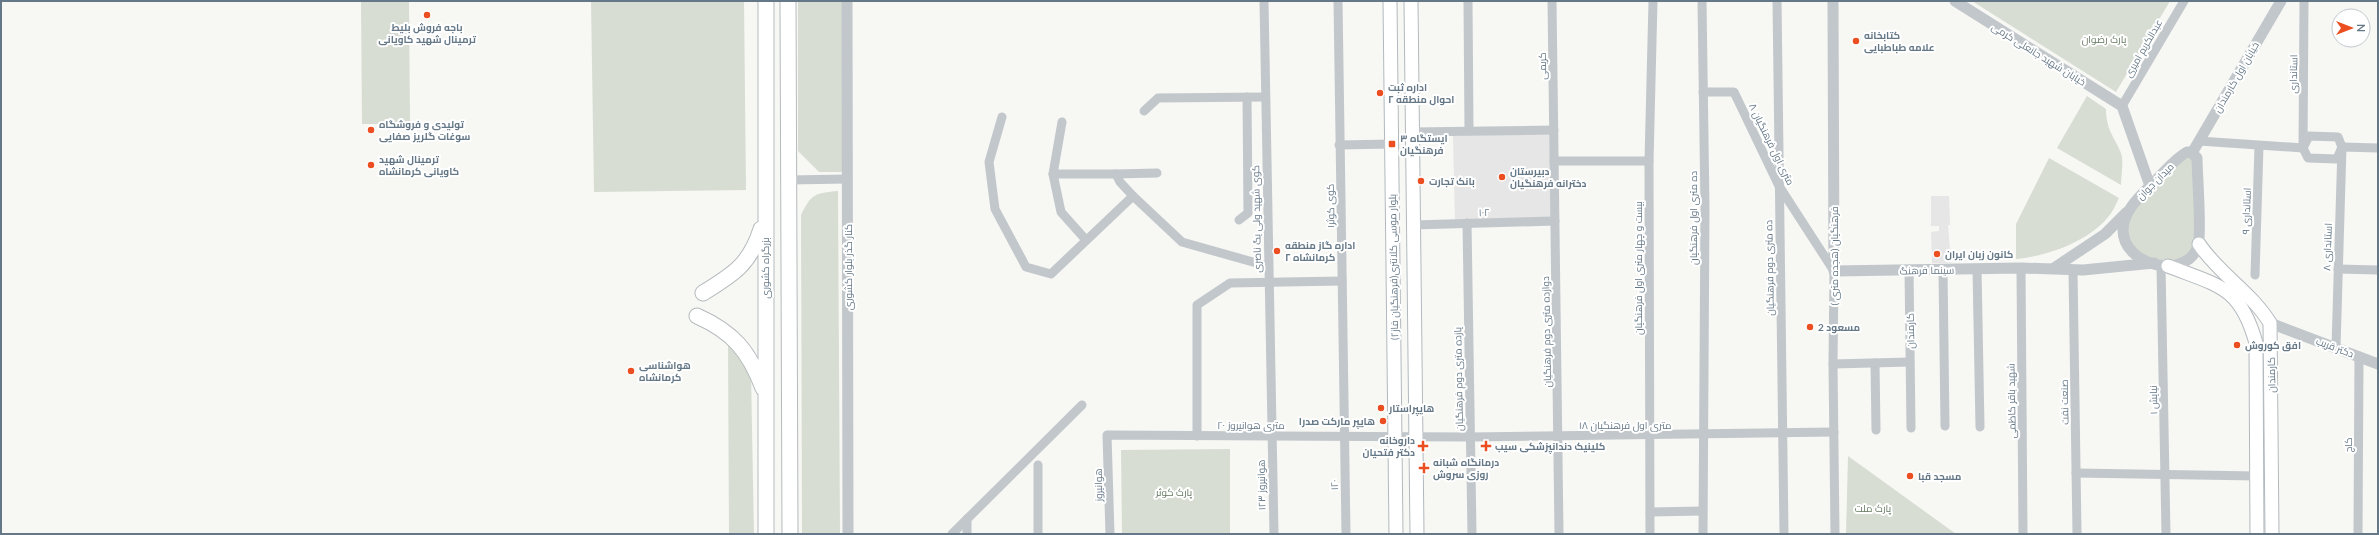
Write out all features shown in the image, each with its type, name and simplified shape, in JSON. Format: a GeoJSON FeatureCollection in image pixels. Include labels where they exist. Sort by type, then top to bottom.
{"type":"FeatureCollection","features":[{"type":"Feature","properties":{"kind":"highway","name":"بزرگراه کشوری"},"geometry":{"type":"LineString","coordinates":[[766,1],[766,534]]}},
{"type":"Feature","properties":{"kind":"highway"},"geometry":{"type":"LineString","coordinates":[[788,1],[790,534]]}},
{"type":"Feature","properties":{"kind":"highway"},"geometry":{"type":"LineString","coordinates":[[703,293],[733,274],[748,259],[755,247],[766,216]]}},
{"type":"Feature","properties":{"kind":"highway"},"geometry":{"type":"LineString","coordinates":[[765,260],[770,269],[776,271],[782,270],[789,264]]}},
{"type":"Feature","properties":{"kind":"highway"},"geometry":{"type":"LineString","coordinates":[[697,316],[713,323],[737,340],[752,363],[762,387],[766,407]]}},
{"type":"Feature","properties":{"kind":"highway"},"geometry":{"type":"LineString","coordinates":[[765,336],[772,328],[780,326],[784,328],[789,336]]}},
{"type":"Feature","properties":{"kind":"main road","name":"بلوار موسی کلانتری(فرهنگیان فاز۲)"},"geometry":{"type":"LineString","coordinates":[[1390,1],[1396,534]]}},
{"type":"Feature","properties":{"kind":"main road","name":"بلوار موسی کلانتری(فرهنگیان فاز۲)"},"geometry":{"type":"LineString","coordinates":[[1411,1],[1417,534]]}},
{"type":"Feature","properties":{"kind":"main road"},"geometry":{"type":"LineString","coordinates":[[2199,244],[2208,258],[2255,302],[2270,323]]}},
{"type":"Feature","properties":{"kind":"main road","name":"کارمندان"},"geometry":{"type":"LineString","coordinates":[[2161,265],[2221,287],[2244,309],[2256,343],[2257,534]]}},
{"type":"Feature","properties":{"kind":"main road","name":"کارمندان"},"geometry":{"type":"LineString","coordinates":[[2270,323],[2272,534]]}},
{"type":"Feature","properties":{"kind":"main road"},"geometry":{"type":"LineString","coordinates":[[2257,476],[2272,476]]}},
{"type":"Feature","properties":{"kind":"street","name":"کنار گذر بلوار کشوری"},"geometry":{"type":"LineString","coordinates":[[847,1],[848,534]]}},
{"type":"Feature","properties":{"kind":"street","name":"کوی شهید ولی بگ ناصری"},"geometry":{"type":"LineString","coordinates":[[1264,1],[1267,266],[1271,436]]}},
{"type":"Feature","properties":{"kind":"street","name":"کوی کوثر۱"},"geometry":{"type":"LineString","coordinates":[[1338,1],[1344,435]]}},
{"type":"Feature","properties":{"kind":"street"},"geometry":{"type":"LineString","coordinates":[[1468,1],[1469,131]]}},
{"type":"Feature","properties":{"kind":"street","name":"کریمی"},"geometry":{"type":"LineString","coordinates":[[1552,1],[1554,130]]}},
{"type":"Feature","properties":{"kind":"street","name":"بیست و چهار متری اول فرهنگیان"},"geometry":{"type":"LineString","coordinates":[[1650,534],[1649,161],[1653,1]]}},
{"type":"Feature","properties":{"kind":"street","name":"ده متری اول فرهنگیان"},"geometry":{"type":"LineString","coordinates":[[1702,1],[1705,208],[1702,435],[1703,534]]}},
{"type":"Feature","properties":{"kind":"street","name":"ده متری دوم فرهنگیان"},"geometry":{"type":"LineString","coordinates":[[1777,1],[1784,534]]}},
{"type":"Feature","properties":{"kind":"street","name":"فرهنگیان (هجده متری )"},"geometry":{"type":"LineString","coordinates":[[1833,1],[1833,364],[1835,534]]}},
{"type":"Feature","properties":{"kind":"street","name":"خیابان شهید جانعلی کرمی"},"geometry":{"type":"LineString","coordinates":[[1955,1],[2122,106]]}},
{"type":"Feature","properties":{"kind":"street","name":"عبدالکریم امیری"},"geometry":{"type":"LineString","coordinates":[[2122,106],[2184,1]]}},
{"type":"Feature","properties":{"kind":"street","name":"خیابان اول کارمندان"},"geometry":{"type":"LineString","coordinates":[[2192,153],[2281,1]]}},
{"type":"Feature","properties":{"kind":"street","name":"استانداری"},"geometry":{"type":"LineString","coordinates":[[2303,148],[2304,1]]}},
{"type":"Feature","properties":{"kind":"street","name":"۸ متری اول فرهنگیان"},"geometry":{"type":"LineString","coordinates":[[1703,92],[1734,92],[1779,186],[1834,271]]}},
{"type":"Feature","properties":{"kind":"street"},"geometry":{"type":"LineString","coordinates":[[1240,220],[1248,213],[1247,97]]}},
{"type":"Feature","properties":{"kind":"street"},"geometry":{"type":"LineString","coordinates":[[1144,111],[1158,98],[1265,97]]}},
{"type":"Feature","properties":{"kind":"street"},"geometry":{"type":"LineString","coordinates":[[2122,106],[2150,186]]}},
{"type":"Feature","properties":{"kind":"street"},"geometry":{"type":"LineString","coordinates":[[1002,116],[989,162],[995,209],[1026,267],[1051,274],[1133,196]]}},
{"type":"Feature","properties":{"kind":"street"},"geometry":{"type":"LineString","coordinates":[[1062,122],[1053,174],[1061,212],[1086,240]]}},
{"type":"Feature","properties":{"kind":"street"},"geometry":{"type":"LineString","coordinates":[[1412,132],[1554,130]]}},
{"type":"Feature","properties":{"kind":"street","name":"دوازده متری دوم فرهنگیان"},"geometry":{"type":"LineString","coordinates":[[1554,130],[1560,534]]}},
{"type":"Feature","properties":{"kind":"street"},"geometry":{"type":"LineString","coordinates":[[2309,136],[2338,137],[2342,147],[2337,159],[2308,158],[2303,148],[2309,136]]}},
{"type":"Feature","properties":{"kind":"street"},"geometry":{"type":"LineString","coordinates":[[2199,141],[2303,148]]}},
{"type":"Feature","properties":{"kind":"street"},"geometry":{"type":"LineString","coordinates":[[1339,145],[1392,144]]}},
{"type":"Feature","properties":{"kind":"street","name":"استانداری ۹"},"geometry":{"type":"LineString","coordinates":[[2255,276],[2258,146]]}},
{"type":"Feature","properties":{"kind":"street"},"geometry":{"type":"LineString","coordinates":[[2342,147],[2378,148]]}},
{"type":"Feature","properties":{"kind":"street","name":"استانداری ۸"},"geometry":{"type":"LineString","coordinates":[[2336,347],[2342,147]]}},
{"type":"Feature","properties":{"kind":"street","name":"میدان جوان"},"geometry":{"type":"LineString","coordinates":[[2161,265],[2138,258],[2128,246],[2123,230],[2129,210],[2150,186],[2182,154],[2187,152],[2192,153]]}},
{"type":"Feature","properties":{"kind":"street"},"geometry":{"type":"LineString","coordinates":[[2161,265],[2184,264],[2193,258],[2199,244],[2197,158],[2192,153]]}},
{"type":"Feature","properties":{"kind":"street"},"geometry":{"type":"LineString","coordinates":[[1554,161],[1649,161]]}},
{"type":"Feature","properties":{"kind":"street"},"geometry":{"type":"LineString","coordinates":[[1053,174],[1157,173]]}},
{"type":"Feature","properties":{"kind":"street"},"geometry":{"type":"LineString","coordinates":[[1116,174],[1120,182],[1133,196],[1182,242],[1267,266]]}},
{"type":"Feature","properties":{"kind":"street"},"geometry":{"type":"LineString","coordinates":[[788,180],[848,179]]}},
{"type":"Feature","properties":{"kind":"street"},"geometry":{"type":"LineString","coordinates":[[2054,268],[2105,234],[2129,210]]}},
{"type":"Feature","properties":{"kind":"street","name":"۱۰۲"},"geometry":{"type":"LineString","coordinates":[[1413,225],[1555,221]]}},
{"type":"Feature","properties":{"kind":"street","name":"یازده متری دوم فرهنگیان"},"geometry":{"type":"LineString","coordinates":[[1467,223],[1472,534]]}},
{"type":"Feature","properties":{"kind":"street","name":"سینما فرهنگ"},"geometry":{"type":"LineString","coordinates":[[1834,271],[2020,268],[2054,268],[2073,270],[2161,265]]}},
{"type":"Feature","properties":{"kind":"street","name":"نیایش ۱"},"geometry":{"type":"LineString","coordinates":[[2161,265],[2166,534]]}},
{"type":"Feature","properties":{"kind":"street","name":"شهید باقر کاظمی"},"geometry":{"type":"LineString","coordinates":[[2020,268],[2024,534]]}},
{"type":"Feature","properties":{"kind":"street"},"geometry":{"type":"LineString","coordinates":[[1977,269],[1980,427]]}},
{"type":"Feature","properties":{"kind":"street"},"geometry":{"type":"LineString","coordinates":[[2338,269],[2378,270]]}},
{"type":"Feature","properties":{"kind":"street","name":"کارمندان"},"geometry":{"type":"LineString","coordinates":[[1833,364],[1910,362],[1909,270]]}},
{"type":"Feature","properties":{"kind":"street"},"geometry":{"type":"LineString","coordinates":[[1943,270],[1945,426]]}},
{"type":"Feature","properties":{"kind":"street","name":"صنعت نفت"},"geometry":{"type":"LineString","coordinates":[[2073,270],[2077,534]]}},
{"type":"Feature","properties":{"kind":"street"},"geometry":{"type":"LineString","coordinates":[[1197,436],[1197,305],[1230,283],[1342,281]]}},
{"type":"Feature","properties":{"kind":"street","name":"دکتر قریب"},"geometry":{"type":"LineString","coordinates":[[2270,323],[2378,364]]}},
{"type":"Feature","properties":{"kind":"street","name":"کاج"},"geometry":{"type":"LineString","coordinates":[[2358,534],[2359,356]]}},
{"type":"Feature","properties":{"kind":"street"},"geometry":{"type":"LineString","coordinates":[[1910,362],[1911,428]]}},
{"type":"Feature","properties":{"kind":"street"},"geometry":{"type":"LineString","coordinates":[[1875,363],[1876,430]]}},
{"type":"Feature","properties":{"kind":"street"},"geometry":{"type":"LineString","coordinates":[[952,534],[1082,405]]}},
{"type":"Feature","properties":{"kind":"street","name":"۱۸ متری اول فرهنگیان"},"geometry":{"type":"LineString","coordinates":[[1395,435],[1470,437],[1650,436],[1834,432]]}},
{"type":"Feature","properties":{"kind":"street","name":"۱۲۰"},"geometry":{"type":"LineString","coordinates":[[1344,435],[1346,534]]}},
{"type":"Feature","properties":{"kind":"street","name":"۲۰ متری هوانیروز"},"geometry":{"type":"LineString","coordinates":[[1107,436],[1395,435]]}},
{"type":"Feature","properties":{"kind":"street","name":"هوانیروز"},"geometry":{"type":"LineString","coordinates":[[1107,436],[1110,534]]}},
{"type":"Feature","properties":{"kind":"street","name":"۱۲۳ هوانیروز"},"geometry":{"type":"LineString","coordinates":[[1271,436],[1274,534]]}},
{"type":"Feature","properties":{"kind":"street"},"geometry":{"type":"LineString","coordinates":[[1038,465],[1038,534]]}},
{"type":"Feature","properties":{"kind":"street"},"geometry":{"type":"LineString","coordinates":[[2076,473],[2257,476]]}},
{"type":"Feature","properties":{"kind":"street"},"geometry":{"type":"LineString","coordinates":[[1650,512],[1702,511]]}},
{"type":"Feature","properties":{"kind":"street"},"geometry":{"type":"LineString","coordinates":[[967,519],[967,534]]}},
{"type":"Feature","properties":{"kind":"shaded area","name":"دبیرستان دخترانه فرهنگیان"},"geometry":{"type":"Polygon","coordinates":[[[1550,133],[1551,218],[1455,220],[1453,136],[1550,133]]]}},
{"type":"Feature","properties":{"kind":"shaded area"},"geometry":{"type":"Polygon","coordinates":[[[1931,196],[1949,196],[1950,225],[1948,225],[1951,263],[1932,263],[1931,232],[1939,231],[1939,226],[1931,226],[1931,196]]]}},
{"type":"Feature","properties":{"kind":"green space"},"geometry":{"type":"Polygon","coordinates":[[[361,1],[409,1],[410,124],[362,124],[361,1]]]}},
{"type":"Feature","properties":{"kind":"green space"},"geometry":{"type":"Polygon","coordinates":[[[591,1],[744,1],[746,190],[594,192],[591,1]]]}},
{"type":"Feature","properties":{"kind":"green space"},"geometry":{"type":"Polygon","coordinates":[[[798,1],[844,1],[844,172],[819,172],[798,151],[798,1]]]}},
{"type":"Feature","properties":{"kind":"green space","name":"پارک رضوان"},"geometry":{"type":"Polygon","coordinates":[[[1972,1],[2170,1],[2116,92],[1972,1]]]}},
{"type":"Feature","properties":{"kind":"green space"},"geometry":{"type":"Polygon","coordinates":[[[2087,96],[2106,109],[2109,128],[2122,157],[2121,185],[2057,148],[2087,96]]]}},
{"type":"Feature","properties":{"kind":"green space"},"geometry":{"type":"Polygon","coordinates":[[[2184,155],[2191,156],[2193,162],[2197,243],[2191,255],[2168,264],[2139,255],[2130,245],[2125,230],[2131,210],[2184,155]]]}},
{"type":"Feature","properties":{"kind":"green space"},"geometry":{"type":"Polygon","coordinates":[[[2049,158],[2119,198],[2108,217],[2090,234],[2053,251],[2041,255],[2016,259],[2016,224],[2049,158]]]}},
{"type":"Feature","properties":{"kind":"green space"},"geometry":{"type":"Polygon","coordinates":[[[838,191],[840,534],[802,534],[801,215],[808,203],[815,196],[838,191]]]}},
{"type":"Feature","properties":{"kind":"green space"},"geometry":{"type":"Polygon","coordinates":[[[728,343],[740,353],[751,374],[754,534],[729,534],[728,343]]]}},
{"type":"Feature","properties":{"kind":"green space","name":"پارک کوثر"},"geometry":{"type":"Polygon","coordinates":[[[1230,449],[1230,534],[1122,534],[1121,450],[1230,449]]]}},
{"type":"Feature","properties":{"kind":"green space","name":"پارک ملت"},"geometry":{"type":"Polygon","coordinates":[[[1848,456],[1956,534],[1846,534],[1848,456]]]}},
{"type":"Feature","properties":{"kind":"place","name":"باجه فروش بلیط ترمینال شهید کاویانی"},"geometry":{"type":"Point","coordinates":[427,15]}},
{"type":"Feature","properties":{"kind":"place","name":"کتابخانه علامه طباطبایی"},"geometry":{"type":"Point","coordinates":[1856,41]}},
{"type":"Feature","properties":{"kind":"place","name":"اداره ثبت احوال منطقه ۲"},"geometry":{"type":"Point","coordinates":[1380,93]}},
{"type":"Feature","properties":{"kind":"place","name":"توليدی و فروشگاه سوغات گلريز صفايی"},"geometry":{"type":"Point","coordinates":[371,130]}},
{"type":"Feature","properties":{"kind":"place","name":"ایستگاه ۳ فرهنگیان"},"geometry":{"type":"Point","coordinates":[1392,144]}},
{"type":"Feature","properties":{"kind":"place","name":"ترمینال شهید کاویانی کرمانشاه"},"geometry":{"type":"Point","coordinates":[371,165]}},
{"type":"Feature","properties":{"kind":"place","name":"دبیرستان دخترانه فرهنگیان"},"geometry":{"type":"Point","coordinates":[1502,177]}},
{"type":"Feature","properties":{"kind":"place","name":"بانک تجارت"},"geometry":{"type":"Point","coordinates":[1421,181]}},
{"type":"Feature","properties":{"kind":"place","name":"اداره گاز منطقه ۲ کرمانشاه"},"geometry":{"type":"Point","coordinates":[1277,251]}},
{"type":"Feature","properties":{"kind":"place","name":"کانون زبان ایران"},"geometry":{"type":"Point","coordinates":[1937,254]}},
{"type":"Feature","properties":{"kind":"place","name":"مسعود 2"},"geometry":{"type":"Point","coordinates":[1810,327]}},
{"type":"Feature","properties":{"kind":"place","name":"افق کوروش"},"geometry":{"type":"Point","coordinates":[2237,345]}},
{"type":"Feature","properties":{"kind":"place","name":"هواشناسی کرمانشاه"},"geometry":{"type":"Point","coordinates":[631,371]}},
{"type":"Feature","properties":{"kind":"place","name":"هایپراستار"},"geometry":{"type":"Point","coordinates":[1381,408]}},
{"type":"Feature","properties":{"kind":"place","name":"هایپر مارکت صدرا"},"geometry":{"type":"Point","coordinates":[1383,421]}},
{"type":"Feature","properties":{"kind":"place","name":"داروخانه دکتر فتحیان"},"geometry":{"type":"Point","coordinates":[1423,446]}},
{"type":"Feature","properties":{"kind":"place","name":"کلینیک دندانپزشکی سیب"},"geometry":{"type":"Point","coordinates":[1486,446]}},
{"type":"Feature","properties":{"kind":"place","name":"درمانگاه شبانه روزی سروش"},"geometry":{"type":"Point","coordinates":[1424,468]}},
{"type":"Feature","properties":{"kind":"place","name":"مسجد قبا"},"geometry":{"type":"Point","coordinates":[1910,476]}}]}
